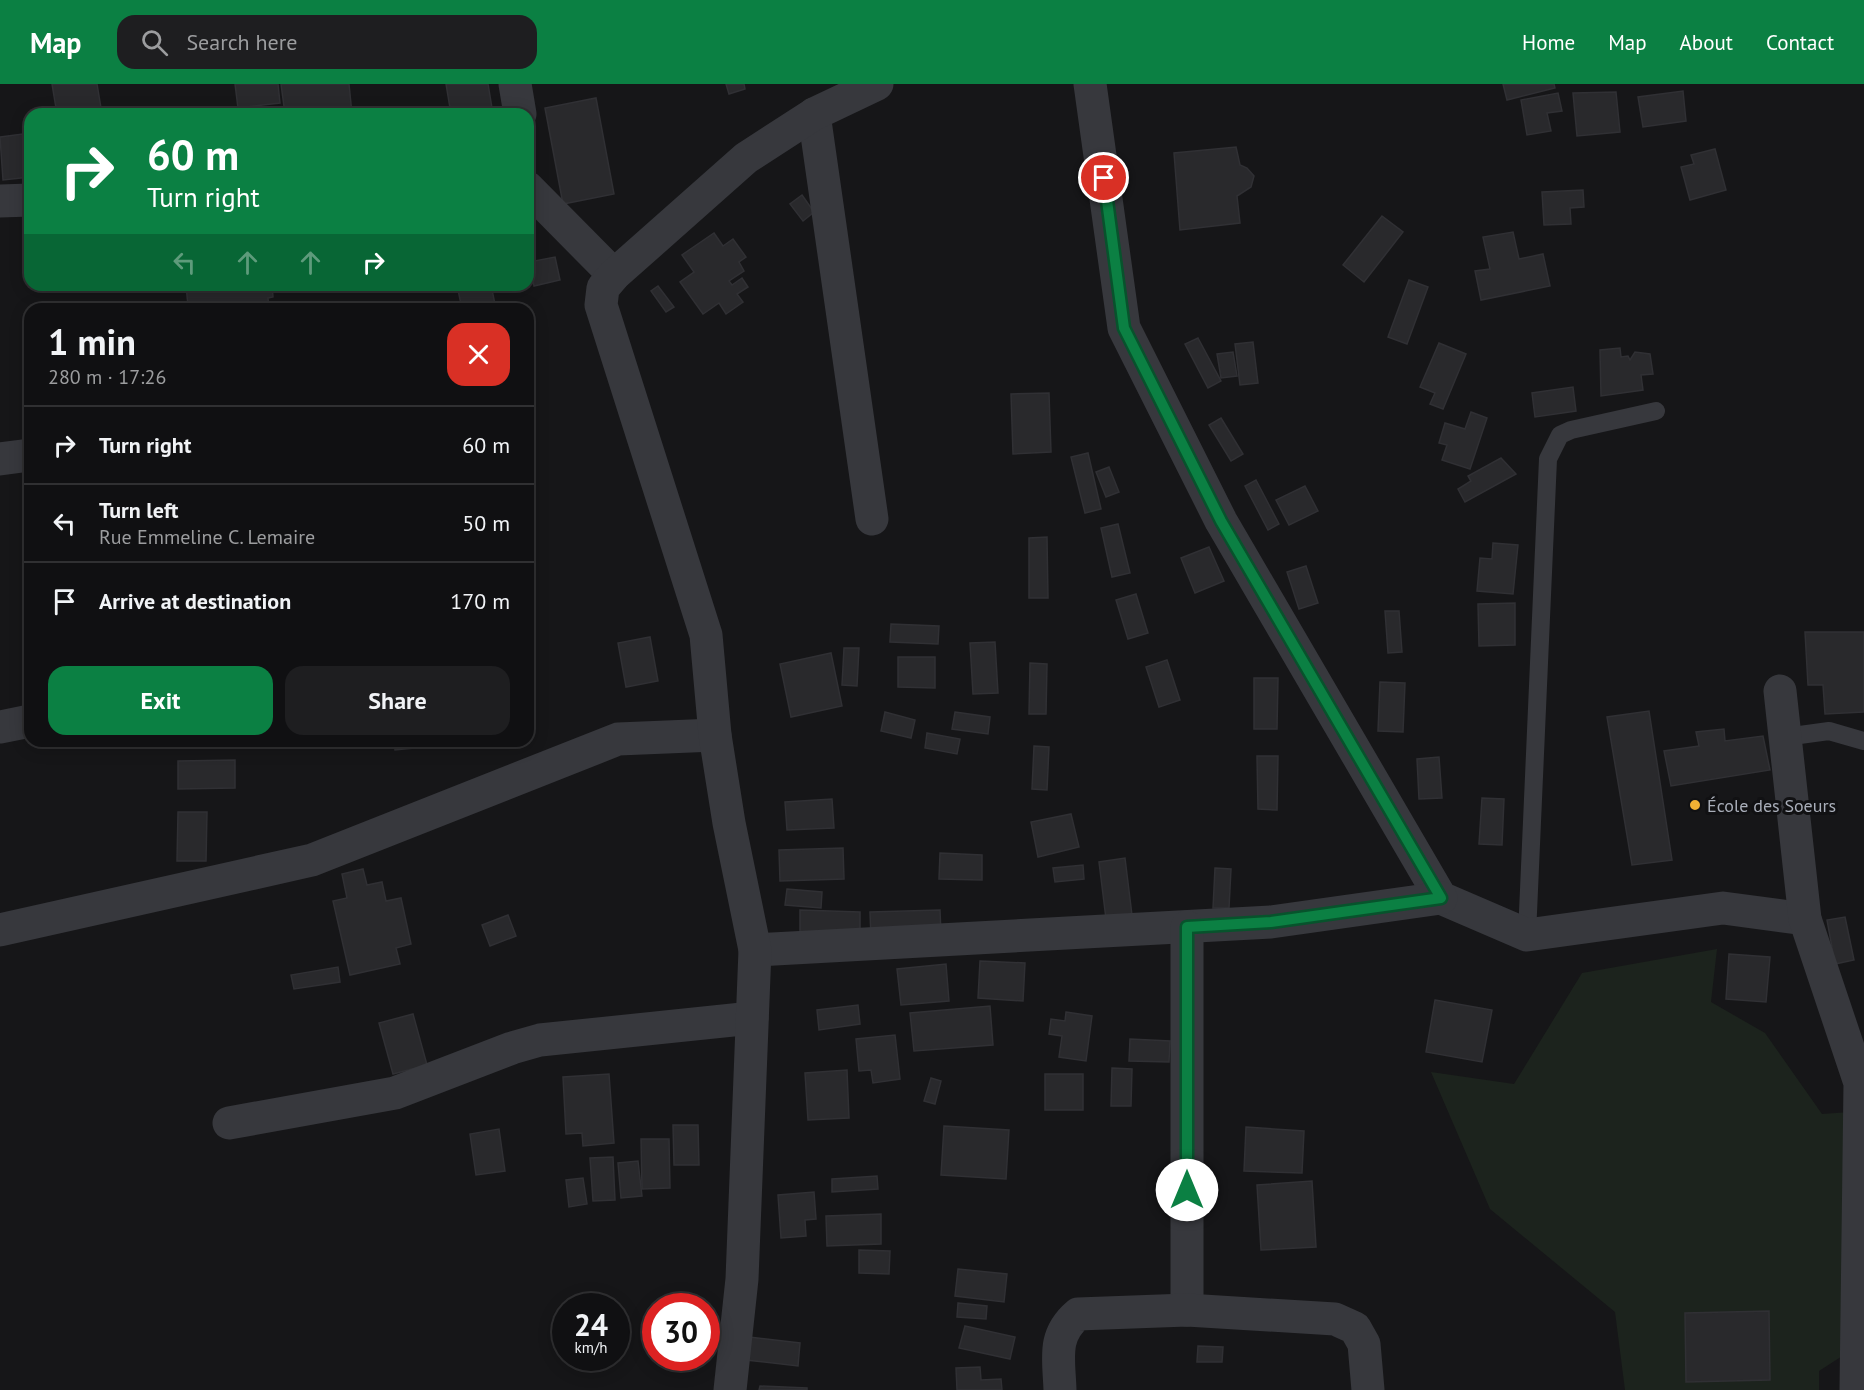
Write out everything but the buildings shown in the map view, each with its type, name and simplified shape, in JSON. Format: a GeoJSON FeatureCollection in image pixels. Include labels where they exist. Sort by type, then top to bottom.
{"type":"FeatureCollection","features":[{"type":"Feature","properties":{"kind":"street"},"geometry":{"type":"LineString","coordinates":[[515,84],[519,108]]}},
{"type":"Feature","properties":{"kind":"street"},"geometry":{"type":"LineString","coordinates":[[730,1390],[742,1279],[755,950],[729,823],[715,735],[705,635],[601,305],[603,288],[614,275],[746,159],[814,114],[877,84]]}},
{"type":"Feature","properties":{"kind":"street"},"geometry":{"type":"LineString","coordinates":[[1090,84],[1124,328],[1221,521],[1441,898]]}},
{"type":"Feature","properties":{"kind":"street"},"geometry":{"type":"LineString","coordinates":[[814,114],[872,519]]}},
{"type":"Feature","properties":{"kind":"street"},"geometry":{"type":"LineString","coordinates":[[534,187],[614,275]]}},
{"type":"Feature","properties":{"kind":"street"},"geometry":{"type":"LineString","coordinates":[[0,201],[24,200]]}},
{"type":"Feature","properties":{"kind":"street"},"geometry":{"type":"LineString","coordinates":[[0,459],[24,456]]}},
{"type":"Feature","properties":{"kind":"street"},"geometry":{"type":"LineString","coordinates":[[1780,691],[1805,919],[1862,1082],[1856,1390]]}},
{"type":"Feature","properties":{"kind":"street"},"geometry":{"type":"LineString","coordinates":[[0,727],[24,722]]}},
{"type":"Feature","properties":{"kind":"street"},"geometry":{"type":"LineString","coordinates":[[0,930],[312,860],[618,739],[715,735]]}},
{"type":"Feature","properties":{"kind":"street"},"geometry":{"type":"LineString","coordinates":[[755,950],[1271,922],[1441,898],[1527,935],[1723,908],[1805,919]]}},
{"type":"Feature","properties":{"kind":"street"},"geometry":{"type":"LineString","coordinates":[[1187,927],[1187,1310]]}},
{"type":"Feature","properties":{"kind":"street"},"geometry":{"type":"LineString","coordinates":[[229,1123],[395,1092],[512,1048],[540,1040],[752,1018]]}},
{"type":"Feature","properties":{"kind":"street"},"geometry":{"type":"LineString","coordinates":[[1060,1390],[1059,1342],[1065,1325],[1078,1314],[1187,1310],[1335,1319],[1345,1323],[1355,1328],[1364,1344],[1368,1390]]}},
{"type":"Feature","properties":{"kind":"lane"},"geometry":{"type":"LineString","coordinates":[[1527,935],[1548,459],[1560,435],[1571,430],[1656,411]]}},
{"type":"Feature","properties":{"kind":"lane"},"geometry":{"type":"LineString","coordinates":[[1785,737],[1829,731],[1864,741]]}},
{"type":"Feature","properties":{"kind":"shaded area"},"geometry":{"type":"Polygon","coordinates":[[[1717,949],[1711,1002],[1765,1033],[1822,1114],[1864,1111],[1864,1342],[1819,1371],[1819,1390],[1625,1390],[1615,1312],[1490,1209],[1431,1072],[1514,1084],[1582,973],[1717,949]]]}},
{"type":"Feature","properties":{"kind":"place","name":"École des Soeurs"},"geometry":{"type":"Point","coordinates":[1695,805]}},
{"type":"Feature","properties":{"kind":"route"},"geometry":{"type":"LineString","coordinates":[[1104,178],[1124,328],[1221,521],[1441,898],[1271,922],[1187,927],[1187,1190]]}}]}
